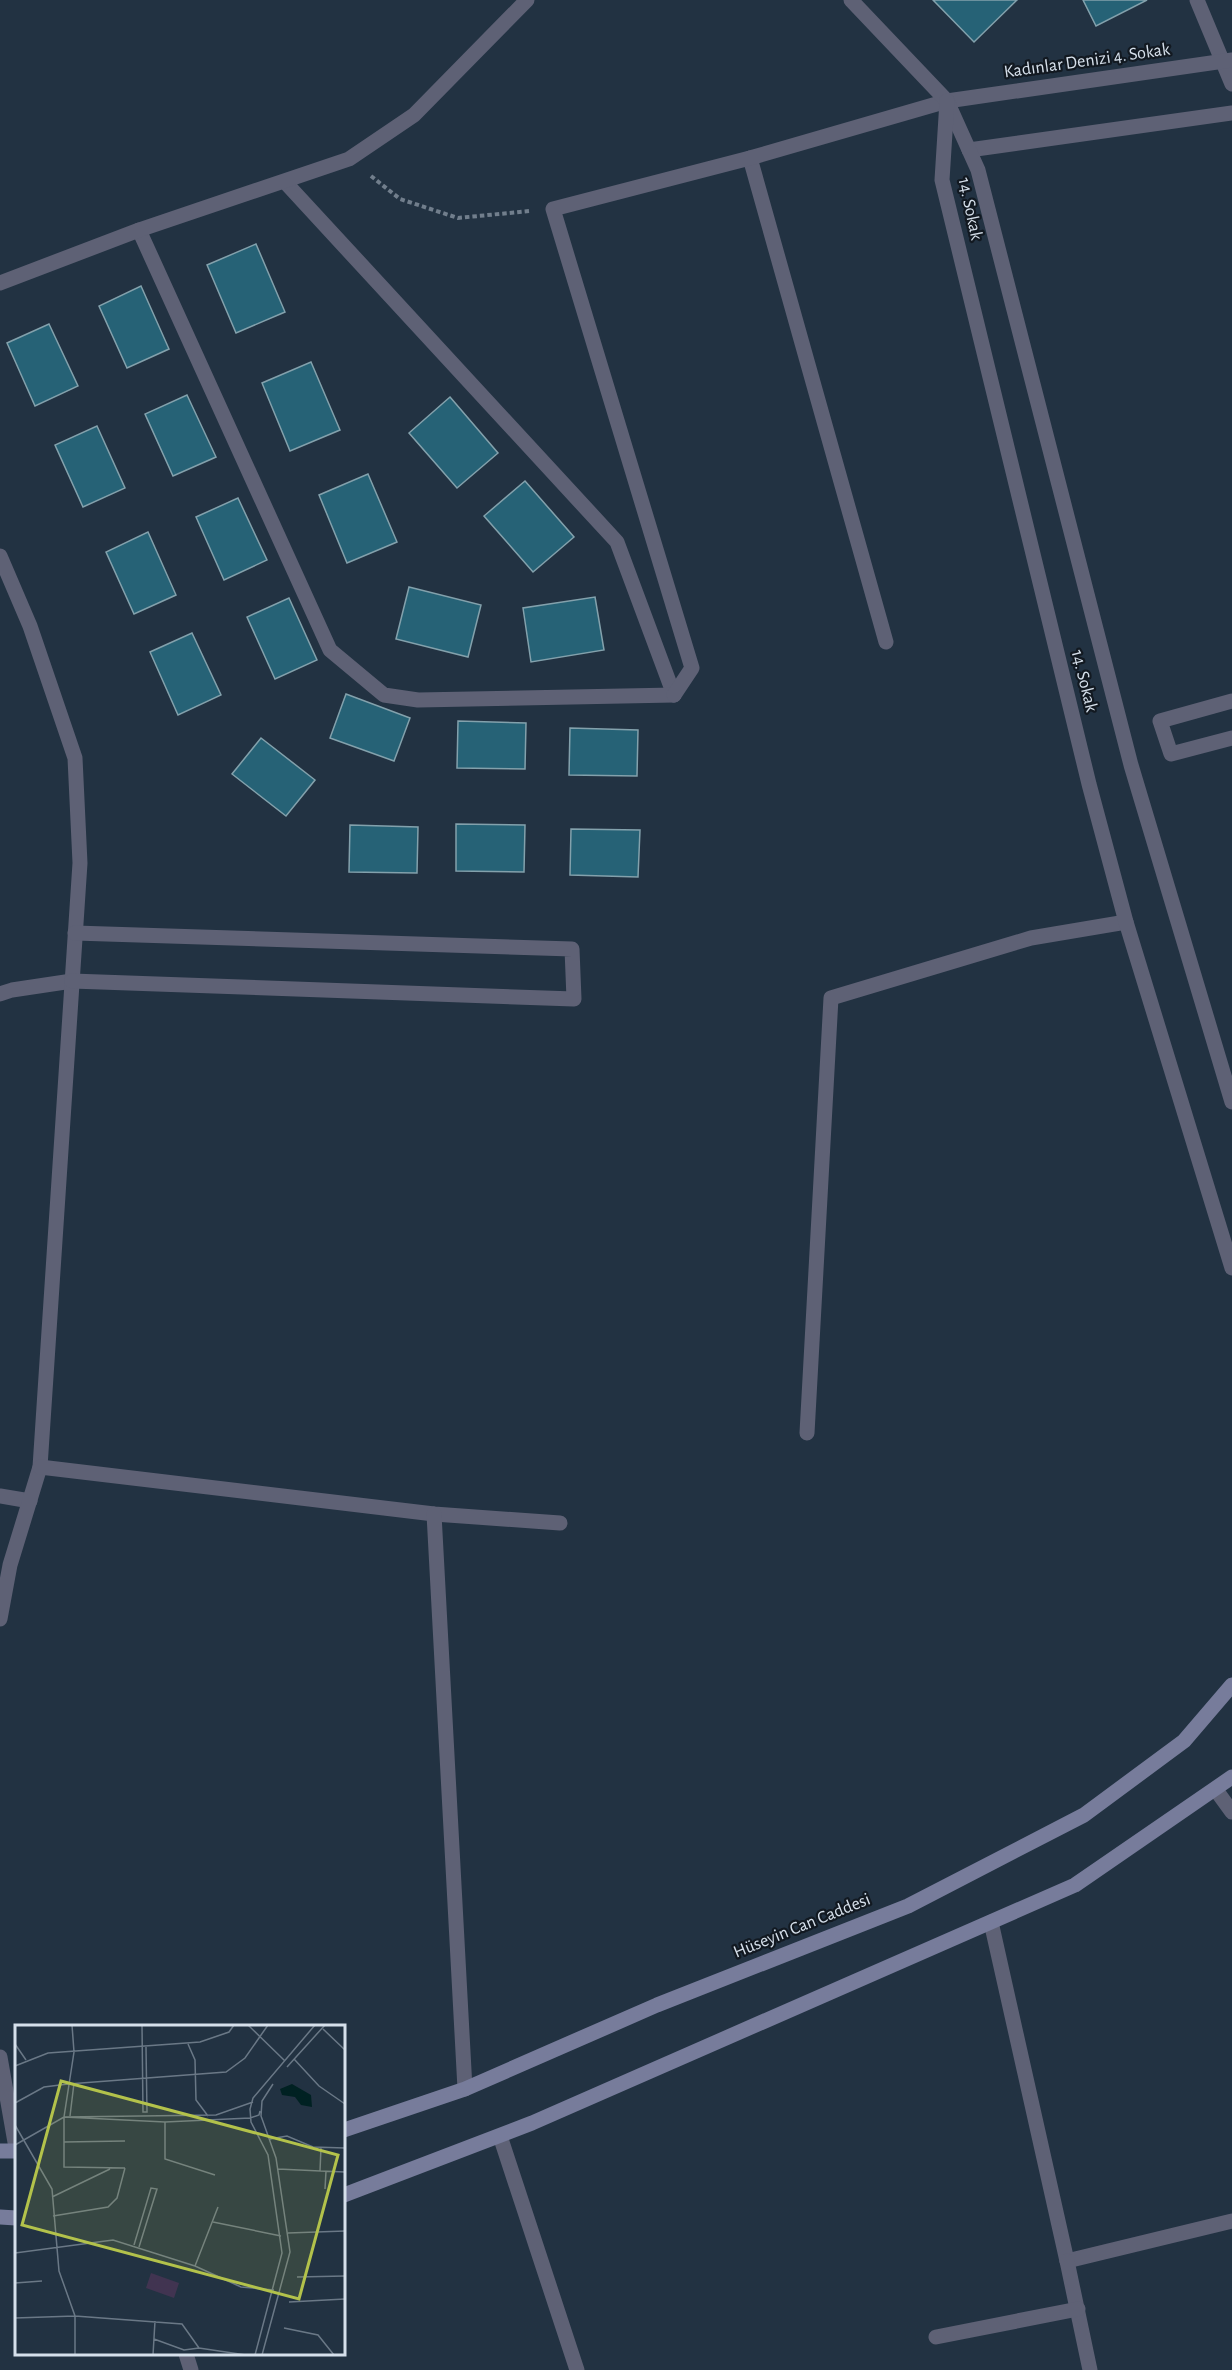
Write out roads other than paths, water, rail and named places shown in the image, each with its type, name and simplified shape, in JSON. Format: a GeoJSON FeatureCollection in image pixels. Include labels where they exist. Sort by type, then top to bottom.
{"type":"FeatureCollection","features":[{"type":"Feature","properties":{"kind":"main road","name":"Hüseyin Can Caddesi"},"geometry":{"type":"LineString","coordinates":[[345,2130],[465,2089],[657,2005],[908,1906],[1084,1815],[1185,1742],[1232,1685]]}},
{"type":"Feature","properties":{"kind":"main road"},"geometry":{"type":"LineString","coordinates":[[345,2195],[500,2136],[1075,1885],[1232,1777]]}},
{"type":"Feature","properties":{"kind":"main road"},"geometry":{"type":"LineString","coordinates":[[0,2151],[15,2150]]}},
{"type":"Feature","properties":{"kind":"main road"},"geometry":{"type":"LineString","coordinates":[[0,2217],[15,2218]]}},
{"type":"Feature","properties":{"kind":"street"},"geometry":{"type":"LineString","coordinates":[[0,283],[139,230],[350,159],[414,115],[527,0]]}},
{"type":"Feature","properties":{"kind":"street","name":"14. Sokak"},"geometry":{"type":"LineString","coordinates":[[851,0],[947,101],[978,171],[1131,765],[1232,1102]]}},
{"type":"Feature","properties":{"kind":"street"},"geometry":{"type":"LineString","coordinates":[[1197,0],[1228,61],[1232,84]]}},
{"type":"Feature","properties":{"kind":"street","name":"Kadınlar Denizi 4. Sokak"},"geometry":{"type":"LineString","coordinates":[[674,695],[692,668],[553,209],[750,158],[947,101],[1228,61]]}},
{"type":"Feature","properties":{"kind":"street","name":"14. Sokak"},"geometry":{"type":"LineString","coordinates":[[947,101],[942,180],[1089,784],[1126,921],[1231,1264]]}},
{"type":"Feature","properties":{"kind":"street"},"geometry":{"type":"LineString","coordinates":[[969,150],[1232,113]]}},
{"type":"Feature","properties":{"kind":"street"},"geometry":{"type":"LineString","coordinates":[[750,158],[886,642]]}},
{"type":"Feature","properties":{"kind":"street"},"geometry":{"type":"LineString","coordinates":[[139,230],[330,650],[384,695],[418,700],[674,695],[618,542],[285,182]]}},
{"type":"Feature","properties":{"kind":"street"},"geometry":{"type":"LineString","coordinates":[[0,556],[30,626],[75,759],[80,863],[40,1467],[10,1565],[0,1619]]}},
{"type":"Feature","properties":{"kind":"street"},"geometry":{"type":"LineString","coordinates":[[1232,701],[1160,721],[1171,754],[1232,738]]}},
{"type":"Feature","properties":{"kind":"street"},"geometry":{"type":"LineString","coordinates":[[807,1433],[831,998],[1030,938],[1126,921]]}},
{"type":"Feature","properties":{"kind":"street"},"geometry":{"type":"LineString","coordinates":[[0,994],[12,990],[72,981],[574,999],[572,949],[75,933]]}},
{"type":"Feature","properties":{"kind":"street"},"geometry":{"type":"LineString","coordinates":[[40,1467],[434,1514],[560,1523]]}},
{"type":"Feature","properties":{"kind":"street"},"geometry":{"type":"LineString","coordinates":[[0,1496],[30,1501]]}},
{"type":"Feature","properties":{"kind":"street"},"geometry":{"type":"LineString","coordinates":[[434,1514],[465,2089]]}},
{"type":"Feature","properties":{"kind":"street"},"geometry":{"type":"LineString","coordinates":[[1216,1790],[1232,1812]]}},
{"type":"Feature","properties":{"kind":"street"},"geometry":{"type":"LineString","coordinates":[[991,1922],[1090,2370]]}},
{"type":"Feature","properties":{"kind":"street"},"geometry":{"type":"LineString","coordinates":[[0,2057],[15,2144]]}},
{"type":"Feature","properties":{"kind":"street"},"geometry":{"type":"LineString","coordinates":[[500,2136],[578,2370]]}},
{"type":"Feature","properties":{"kind":"street"},"geometry":{"type":"LineString","coordinates":[[1067,2261],[1232,2221]]}},
{"type":"Feature","properties":{"kind":"street"},"geometry":{"type":"LineString","coordinates":[[936,2337],[1078,2309]]}},
{"type":"Feature","properties":{"kind":"street"},"geometry":{"type":"LineString","coordinates":[[186,2355],[191,2370]]}}]}
